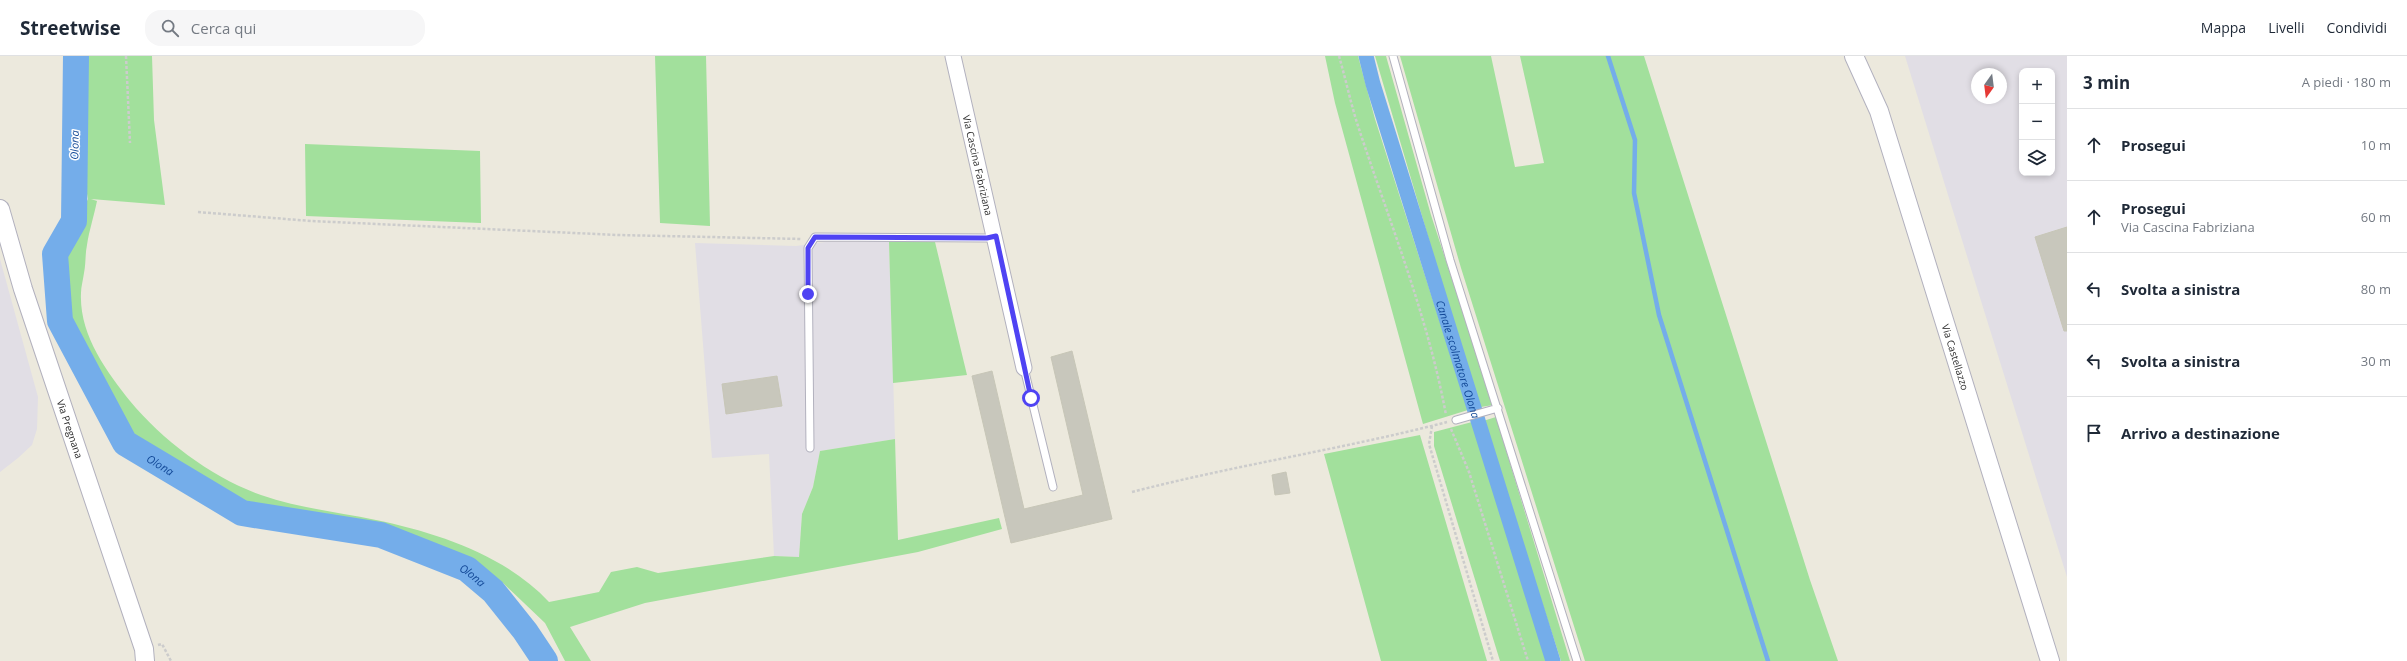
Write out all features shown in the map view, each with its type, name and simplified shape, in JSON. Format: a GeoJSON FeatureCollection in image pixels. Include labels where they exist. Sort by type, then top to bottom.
{"type":"FeatureCollection","features":[{"type":"Feature","properties":{"kind":"street","name":"Via Cascina Fabriziana"},"geometry":{"type":"LineString","coordinates":[[953,56],[996,236],[1024,368]]}},
{"type":"Feature","properties":{"kind":"street","name":"Via Castellazzo"},"geometry":{"type":"LineString","coordinates":[[1854,56],[1879,111],[2050,661]]}},
{"type":"Feature","properties":{"kind":"street","name":"Via Pregnana"},"geometry":{"type":"LineString","coordinates":[[0,209],[23,289],[147,657]]}},
{"type":"Feature","properties":{"kind":"lane"},"geometry":{"type":"LineString","coordinates":[[1393,56],[1450,260],[1577,661]]}},
{"type":"Feature","properties":{"kind":"lane"},"geometry":{"type":"LineString","coordinates":[[810,448],[808,248],[815,237],[987,238],[996,236]]}},
{"type":"Feature","properties":{"kind":"lane"},"geometry":{"type":"LineString","coordinates":[[1024,368],[1053,487]]}},
{"type":"Feature","properties":{"kind":"lane"},"geometry":{"type":"LineString","coordinates":[[1456,420],[1498,408]]}},
{"type":"Feature","properties":{"kind":"path"},"geometry":{"type":"LineString","coordinates":[[126,56],[130,143]]}},
{"type":"Feature","properties":{"kind":"path"},"geometry":{"type":"LineString","coordinates":[[1339,56],[1358,127],[1410,282],[1438,373],[1447,422],[1469,472],[1528,661]]}},
{"type":"Feature","properties":{"kind":"path"},"geometry":{"type":"LineString","coordinates":[[198,212],[311,221],[618,235],[793,240],[815,237]]}},
{"type":"Feature","properties":{"kind":"path"},"geometry":{"type":"LineString","coordinates":[[1132,492],[1215,471],[1327,450],[1447,422]]}},
{"type":"Feature","properties":{"kind":"path"},"geometry":{"type":"LineString","coordinates":[[1432,426],[1429,444],[1493,661]]}},
{"type":"Feature","properties":{"kind":"shaded area"},"geometry":{"type":"Polygon","coordinates":[[[1905,56],[2067,56],[2067,577],[1905,56]]]}},
{"type":"Feature","properties":{"kind":"shaded area"},"geometry":{"type":"Polygon","coordinates":[[[825,242],[889,242],[895,439],[820,451],[813,487],[802,514],[799,557],[774,556],[769,454],[712,458],[695,243],[796,246],[825,242]]]}},
{"type":"Feature","properties":{"kind":"shaded area"},"geometry":{"type":"Polygon","coordinates":[[[0,259],[38,397],[37,429],[32,445],[0,472],[0,259]]]}},
{"type":"Feature","properties":{"kind":"green space"},"geometry":{"type":"Polygon","coordinates":[[[88,56],[152,56],[154,120],[165,205],[91,199],[97,201],[88,240],[85,270],[81,288],[84,323],[89,337],[103,364],[143,416],[173,444],[190,457],[225,479],[261,495],[304,507],[399,525],[446,539],[469,548],[512,571],[549,602],[599,592],[611,572],[637,567],[658,573],[774,556],[799,557],[802,514],[813,487],[820,451],[895,439],[898,540],[999,518],[1002,529],[918,552],[645,603],[570,627],[591,661],[565,661],[545,623],[503,583],[475,561],[380,528],[245,503],[132,434],[67,317],[62,253],[80,225],[82,211],[88,199],[82,168],[88,56]]]}},
{"type":"Feature","properties":{"kind":"green space"},"geometry":{"type":"Polygon","coordinates":[[[655,56],[706,56],[710,226],[660,223],[655,56]]]}},
{"type":"Feature","properties":{"kind":"green space"},"geometry":{"type":"Polygon","coordinates":[[[1325,56],[1358,56],[1375,119],[1468,410],[1423,424],[1335,103],[1325,56]]]}},
{"type":"Feature","properties":{"kind":"green space"},"geometry":{"type":"Polygon","coordinates":[[[1375,56],[1386,56],[1431,215],[1493,405],[1481,407],[1459,342],[1375,56]]]}},
{"type":"Feature","properties":{"kind":"green space"},"geometry":{"type":"Polygon","coordinates":[[[1400,56],[1491,56],[1515,167],[1544,163],[1520,56],[1644,56],[1810,580],[1838,661],[1585,661],[1461,268],[1400,56]]]}},
{"type":"Feature","properties":{"kind":"green space"},"geometry":{"type":"Polygon","coordinates":[[[305,144],[480,151],[481,223],[306,216],[305,144]]]}},
{"type":"Feature","properties":{"kind":"green space"},"geometry":{"type":"Polygon","coordinates":[[[889,242],[935,242],[967,375],[893,383],[889,242]]]}},
{"type":"Feature","properties":{"kind":"green space"},"geometry":{"type":"Polygon","coordinates":[[[1496,417],[1570,661],[1561,661],[1483,421],[1496,417]]]}},
{"type":"Feature","properties":{"kind":"green space"},"geometry":{"type":"Polygon","coordinates":[[[1472,422],[1547,661],[1500,661],[1434,446],[1434,432],[1472,422]]]}},
{"type":"Feature","properties":{"kind":"green space"},"geometry":{"type":"Polygon","coordinates":[[[1420,435],[1487,661],[1381,661],[1324,454],[1420,435]]]}},
{"type":"Feature","properties":{"kind":"building"},"geometry":{"type":"Polygon","coordinates":[[[2067,227],[2067,331],[2064,331],[2035,237],[2067,227]]]}},
{"type":"Feature","properties":{"kind":"building"},"geometry":{"type":"Polygon","coordinates":[[[1072,351],[1112,519],[1011,543],[972,376],[992,371],[1024,509],[1083,495],[1051,357],[1072,351]]]}},
{"type":"Feature","properties":{"kind":"building"},"geometry":{"type":"Polygon","coordinates":[[[777,376],[782,406],[726,414],[722,384],[777,376]]]}},
{"type":"Feature","properties":{"kind":"building"},"geometry":{"type":"Polygon","coordinates":[[[1286,472],[1290,493],[1275,495],[1272,475],[1286,472]]]}},
{"type":"Feature","properties":{"kind":"waterway","name":"Olona"},"geometry":{"type":"LineString","coordinates":[[76,56],[74,221],[55,254],[60,321],[125,443],[242,513],[381,535],[467,569],[493,591],[525,631],[545,661]]}},
{"type":"Feature","properties":{"kind":"waterway","name":"Canale scolmatore Olona"},"geometry":{"type":"LineString","coordinates":[[1366,56],[1373,84],[1553,661]]}},
{"type":"Feature","properties":{"kind":"waterway"},"geometry":{"type":"LineString","coordinates":[[1608,56],[1635,140],[1634,193],[1659,315],[1768,661]]}},
{"type":"Feature","properties":{"kind":"route"},"geometry":{"type":"LineString","coordinates":[[808,294],[808,248],[815,237],[987,238],[996,236],[1031,398]]}}]}
